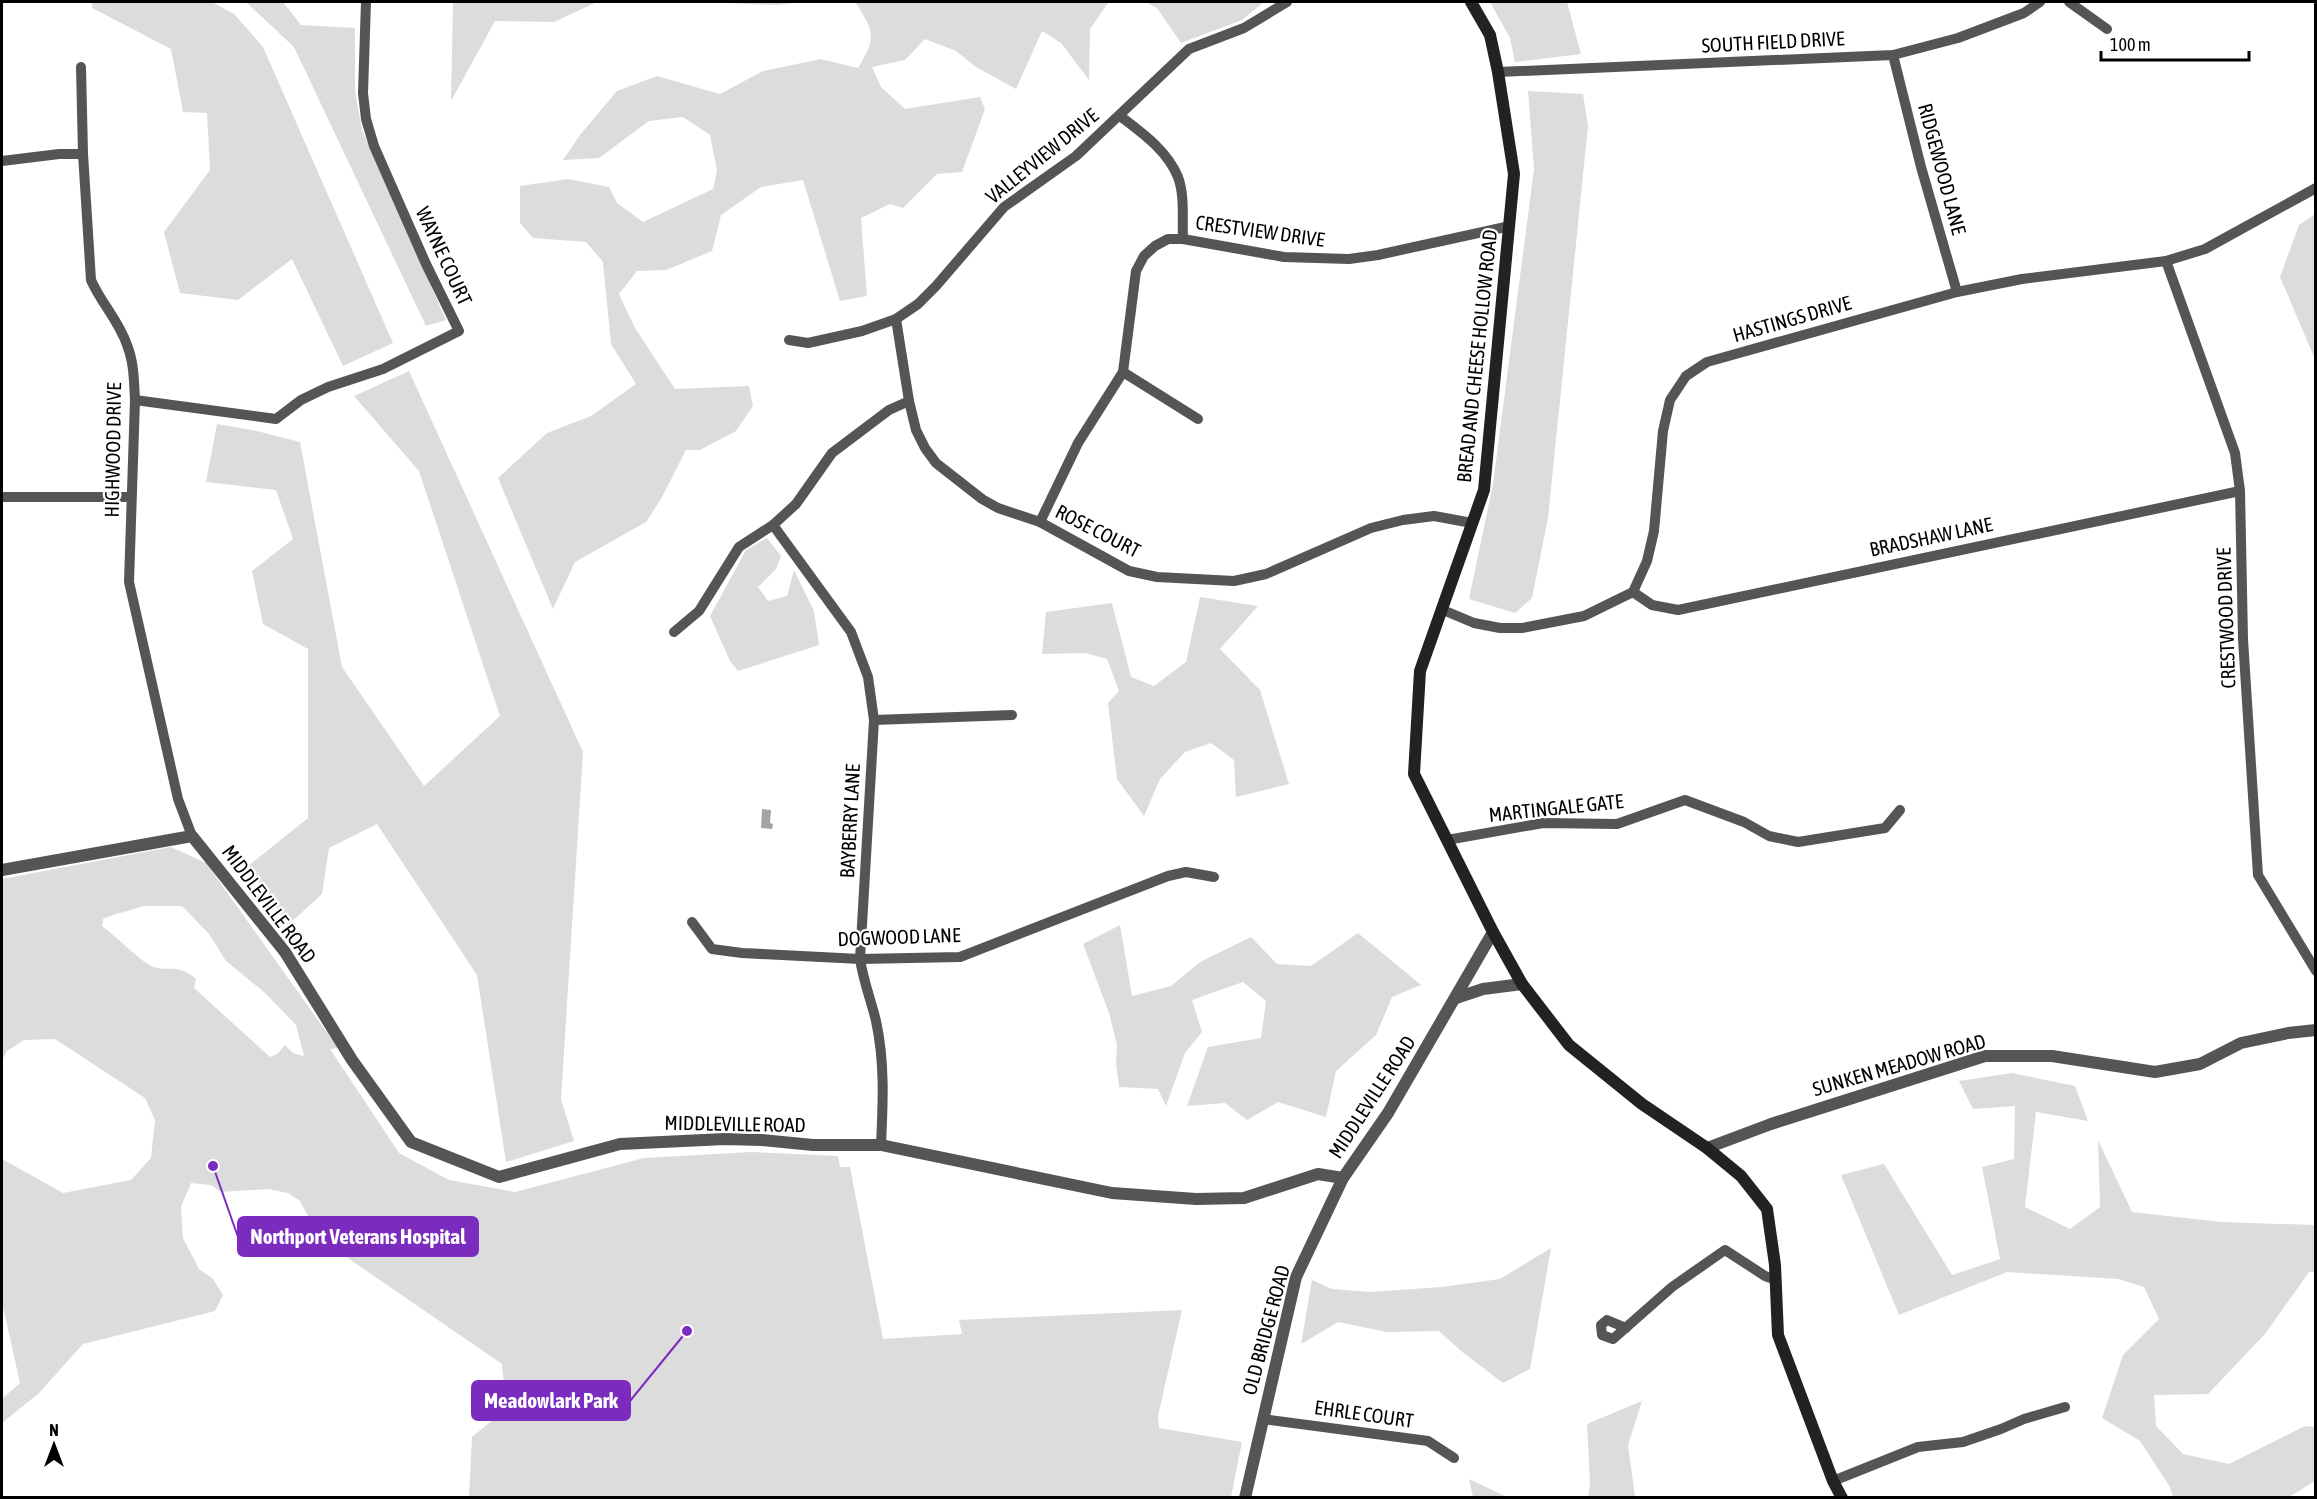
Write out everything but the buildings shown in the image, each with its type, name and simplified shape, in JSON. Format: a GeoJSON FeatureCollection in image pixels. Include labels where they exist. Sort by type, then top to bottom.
{"type":"FeatureCollection","features":[{"type":"Feature","properties":{"kind":"main road","name":"BREAD AND CHEESE HOLLOW ROAD"},"geometry":{"type":"LineString","coordinates":[[1471,2],[1490,35],[1514,174],[1484,490],[1420,671],[1414,774],[1493,932],[1522,984],[1569,1045],[1642,1104],[1707,1148],[1741,1176],[1767,1209],[1776,1280],[1778,1335],[1833,1481],[1842,1497]]}},
{"type":"Feature","properties":{"kind":"street","name":"WAYNE COURT"},"geometry":{"type":"LineString","coordinates":[[135,400],[276,419],[301,400],[383,369],[459,331],[374,146],[366,119],[363,93],[366,2]]}},
{"type":"Feature","properties":{"kind":"street","name":"VALLEYVIEW DRIVE"},"geometry":{"type":"LineString","coordinates":[[789,339],[808,343],[862,331],[896,319],[918,304],[936,286],[1004,207],[1076,156],[1189,49],[1244,28],[1287,2]]}},
{"type":"Feature","properties":{"kind":"street","name":"SOUTH FIELD DRIVE"},"geometry":{"type":"LineString","coordinates":[[1498,72],[1893,55],[1958,38],[2024,13],[2040,2]]}},
{"type":"Feature","properties":{"kind":"street"},"geometry":{"type":"LineString","coordinates":[[2068,2],[2107,29]]}},
{"type":"Feature","properties":{"kind":"street","name":"RIDGEWOOD LANE"},"geometry":{"type":"LineString","coordinates":[[1893,55],[1921,167],[1957,292]]}},
{"type":"Feature","properties":{"kind":"street","name":"HIGHWOOD DRIVE"},"geometry":{"type":"LineString","coordinates":[[81,67],[83,154],[92,280],[98,296],[128,346],[135,400],[129,582],[178,799],[192,836]]}},
{"type":"Feature","properties":{"kind":"street"},"geometry":{"type":"LineString","coordinates":[[1040,522],[1078,443],[1123,372],[1136,272],[1144,256],[1155,246],[1168,239],[1183,239],[1182,197],[1178,178],[1158,146],[1120,116]]}},
{"type":"Feature","properties":{"kind":"street"},"geometry":{"type":"LineString","coordinates":[[2,161],[59,154],[83,154]]}},
{"type":"Feature","properties":{"kind":"street","name":"HASTINGS DRIVE"},"geometry":{"type":"LineString","coordinates":[[1633,592],[1647,561],[1654,531],[1663,431],[1670,400],[1686,376],[1707,362],[1957,292],[2032,278],[2166,261],[2205,249],[2316,188]]}},
{"type":"Feature","properties":{"kind":"street","name":"CRESTVIEW DRIVE"},"geometry":{"type":"LineString","coordinates":[[1183,239],[1284,257],[1349,260],[1510,226]]}},
{"type":"Feature","properties":{"kind":"street","name":"CRESTWOOD DRIVE"},"geometry":{"type":"LineString","coordinates":[[2166,261],[2235,453],[2240,490],[2243,639],[2258,875],[2316,971]]}},
{"type":"Feature","properties":{"kind":"street","name":"ROSE COURT"},"geometry":{"type":"LineString","coordinates":[[896,319],[916,430],[936,463],[982,499],[998,508],[1040,522],[1129,571],[1157,577],[1234,581],[1266,574],[1371,528],[1403,520],[1434,516],[1472,523]]}},
{"type":"Feature","properties":{"kind":"street"},"geometry":{"type":"LineString","coordinates":[[1123,372],[1198,419]]}},
{"type":"Feature","properties":{"kind":"street"},"geometry":{"type":"LineString","coordinates":[[674,632],[699,611],[739,547],[773,525],[796,504],[832,453],[889,410],[909,401]]}},
{"type":"Feature","properties":{"kind":"street","name":"BRADSHAW LANE"},"geometry":{"type":"LineString","coordinates":[[1633,592],[1652,605],[1678,610],[2240,490]]}},
{"type":"Feature","properties":{"kind":"street"},"geometry":{"type":"LineString","coordinates":[[2,497],[131,497]]}},
{"type":"Feature","properties":{"kind":"street","name":"BAYBERRY LANE"},"geometry":{"type":"LineString","coordinates":[[773,525],[851,632],[868,677],[874,720],[860,958],[864,982],[876,1020],[883,1064],[881,1145]]}},
{"type":"Feature","properties":{"kind":"street"},"geometry":{"type":"LineString","coordinates":[[1443,610],[1474,623],[1500,628],[1522,628],[1584,616],[1633,592]]}},
{"type":"Feature","properties":{"kind":"street"},"geometry":{"type":"LineString","coordinates":[[874,720],[1012,715]]}},
{"type":"Feature","properties":{"kind":"street","name":"MARTINGALE GATE"},"geometry":{"type":"LineString","coordinates":[[1447,840],[1543,823],[1617,824],[1685,800],[1744,822],[1770,836],[1798,842],[1886,828],[1900,810]]}},
{"type":"Feature","properties":{"kind":"street"},"geometry":{"type":"LineString","coordinates":[[2,870],[192,836]]}},
{"type":"Feature","properties":{"kind":"street","name":"MIDDLEVILLE ROAD"},"geometry":{"type":"LineString","coordinates":[[192,836],[285,952],[351,1060],[411,1142],[499,1177],[620,1144],[725,1139],[813,1145],[881,1145],[1112,1193],[1196,1199],[1244,1198],[1318,1174],[1342,1178],[1388,1113],[1493,932]]}},
{"type":"Feature","properties":{"kind":"street","name":"DOGWOOD LANE"},"geometry":{"type":"LineString","coordinates":[[692,922],[712,949],[742,953],[860,958],[960,957],[1168,876],[1186,872],[1215,877]]}},
{"type":"Feature","properties":{"kind":"street"},"geometry":{"type":"LineString","coordinates":[[1456,999],[1483,988],[1522,984]]}},
{"type":"Feature","properties":{"kind":"street","name":"SUNKEN MEADOW ROAD"},"geometry":{"type":"LineString","coordinates":[[1707,1148],[1771,1124],[1985,1056],[2052,1056],[2155,1072],[2200,1064],[2241,1043],[2288,1033],[2316,1030]]}},
{"type":"Feature","properties":{"kind":"street","name":"OLD BRIDGE ROAD"},"geometry":{"type":"LineString","coordinates":[[1245,1497],[1296,1277],[1342,1178]]}},
{"type":"Feature","properties":{"kind":"street"},"geometry":{"type":"LineString","coordinates":[[1626,1328],[1672,1287],[1725,1250],[1765,1276],[1776,1280]]}},
{"type":"Feature","properties":{"kind":"street"},"geometry":{"type":"LineString","coordinates":[[1833,1481],[1918,1447],[1964,1442],[2001,1430],[2024,1419],[2065,1407]]}},
{"type":"Feature","properties":{"kind":"street","name":"EHRLE COURT"},"geometry":{"type":"LineString","coordinates":[[1263,1419],[1428,1441],[1454,1458]]}},
{"type":"Feature","properties":{"kind":"shaded area"},"geometry":{"type":"Polygon","coordinates":[[[92,2],[212,2],[234,14],[263,47],[393,343],[343,366],[292,259],[238,300],[180,293],[164,232],[210,170],[207,113],[183,112],[171,49],[92,8],[92,2]]]}},
{"type":"Feature","properties":{"kind":"shaded area"},"geometry":{"type":"Polygon","coordinates":[[[246,2],[283,2],[301,25],[355,28],[355,91],[362,130],[446,320],[426,326],[294,47],[246,2]]]}},
{"type":"Feature","properties":{"kind":"shaded area"},"geometry":{"type":"Polygon","coordinates":[[[453,2],[597,2],[554,22],[495,21],[451,101],[453,2]]]}},
{"type":"Feature","properties":{"kind":"shaded area"},"geometry":{"type":"Polygon","coordinates":[[[700,2],[802,2],[776,5],[700,2]]]}},
{"type":"Feature","properties":{"kind":"shaded area"},"geometry":{"type":"Polygon","coordinates":[[[855,2],[1126,2],[1108,3],[1090,29],[1089,80],[1061,43],[1042,31],[1016,89],[976,67],[956,51],[925,39],[905,60],[872,67],[881,87],[905,109],[980,97],[985,109],[962,172],[937,174],[903,208],[890,204],[861,218],[867,296],[840,301],[803,180],[761,187],[721,215],[712,251],[666,270],[637,271],[619,294],[635,328],[675,389],[749,386],[753,406],[736,431],[700,450],[686,450],[661,499],[646,522],[575,562],[553,609],[498,478],[547,433],[591,416],[636,384],[611,344],[603,262],[586,242],[533,238],[520,223],[520,186],[568,179],[609,187],[617,203],[643,222],[713,189],[717,171],[710,135],[683,117],[649,121],[599,158],[563,160],[580,135],[617,91],[657,76],[720,94],[763,71],[821,59],[858,68],[868,49],[871,34],[855,2]]]}},
{"type":"Feature","properties":{"kind":"shaded area"},"geometry":{"type":"Polygon","coordinates":[[[1146,2],[1264,2],[1242,20],[1181,43],[1157,8],[1146,2]]]}},
{"type":"Feature","properties":{"kind":"shaded area"},"geometry":{"type":"Polygon","coordinates":[[[1490,2],[1567,2],[1581,54],[1515,62],[1510,38],[1490,2]]]}},
{"type":"Feature","properties":{"kind":"shaded area"},"geometry":{"type":"Polygon","coordinates":[[[1528,91],[1583,94],[1588,126],[1548,518],[1532,598],[1515,613],[1469,599],[1493,484],[1534,169],[1528,91]]]}},
{"type":"Feature","properties":{"kind":"shaded area"},"geometry":{"type":"Polygon","coordinates":[[[2315,214],[2315,359],[2280,277],[2299,225],[2315,214]]]}},
{"type":"Feature","properties":{"kind":"shaded area"},"geometry":{"type":"Polygon","coordinates":[[[409,371],[583,752],[561,1099],[574,1141],[506,1162],[477,975],[377,824],[329,848],[322,894],[288,925],[248,866],[308,818],[308,649],[263,624],[252,571],[293,539],[276,490],[206,482],[217,424],[300,442],[342,667],[424,786],[500,716],[419,471],[354,396],[409,371]]]}},
{"type":"Feature","properties":{"kind":"shaded area"},"geometry":{"type":"Polygon","coordinates":[[[767,538],[781,556],[776,569],[758,587],[768,601],[787,596],[794,570],[814,611],[819,645],[738,671],[730,661],[710,616],[746,550],[767,538]]]}},
{"type":"Feature","properties":{"kind":"shaded area"},"geometry":{"type":"Polygon","coordinates":[[[1200,597],[1258,606],[1220,649],[1260,690],[1289,784],[1236,797],[1234,760],[1211,743],[1185,752],[1160,779],[1144,816],[1117,779],[1108,703],[1119,691],[1107,659],[1085,653],[1042,654],[1046,612],[1112,603],[1131,677],[1154,686],[1186,662],[1200,597]]]}},
{"type":"Feature","properties":{"kind":"shaded area"},"geometry":{"type":"Polygon","coordinates":[[[762,809],[771,810],[772,829],[761,828],[762,809]]]}},
{"type":"Feature","properties":{"kind":"shaded area"},"geometry":{"type":"Polygon","coordinates":[[[171,847],[206,863],[338,1048],[330,1049],[399,1153],[449,1180],[515,1192],[644,1158],[751,1152],[838,1156],[840,1167],[850,1167],[883,1339],[962,1334],[959,1320],[1182,1310],[1158,1416],[1159,1428],[1242,1442],[1231,1497],[469,1497],[472,1437],[506,1409],[502,1364],[320,1239],[300,1201],[288,1193],[268,1189],[221,1192],[211,1185],[191,1183],[181,1207],[183,1238],[199,1269],[213,1279],[223,1295],[215,1311],[83,1344],[39,1393],[2,1423],[2,1399],[20,1383],[2,1302],[2,1159],[63,1193],[131,1180],[151,1158],[155,1120],[145,1098],[55,1039],[24,1040],[7,1051],[2,1060],[2,879],[171,847]],[[143,906],[103,919],[102,926],[151,966],[178,969],[196,979],[194,988],[270,1057],[277,1054],[285,1045],[293,1053],[304,1056],[296,1025],[264,992],[226,961],[209,934],[182,906],[143,906]]]}},
{"type":"Feature","properties":{"kind":"shaded area"},"geometry":{"type":"Polygon","coordinates":[[[1120,925],[1132,996],[1171,986],[1200,962],[1251,937],[1277,964],[1311,966],[1358,933],[1421,985],[1392,997],[1376,1035],[1336,1071],[1326,1117],[1278,1102],[1247,1120],[1225,1103],[1187,1106],[1208,1047],[1261,1038],[1266,1001],[1243,982],[1192,1000],[1202,1032],[1185,1053],[1166,1106],[1158,1089],[1119,1087],[1116,1063],[1117,1045],[1109,1013],[1083,944],[1120,925]]]}},
{"type":"Feature","properties":{"kind":"shaded area"},"geometry":{"type":"Polygon","coordinates":[[[2012,1073],[2075,1086],[2088,1121],[2036,1112],[2025,1207],[2070,1229],[2100,1207],[2098,1140],[2132,1212],[2221,1222],[2315,1225],[2315,1272],[2309,1272],[2265,1334],[2208,1394],[2154,1395],[2156,1426],[2183,1454],[2229,1464],[2305,1426],[2315,1427],[2315,1481],[2289,1497],[2173,1497],[2170,1487],[2140,1441],[2102,1418],[2123,1355],[2159,1319],[2144,1287],[2118,1279],[2007,1272],[1899,1315],[1841,1175],[1884,1164],[1952,1275],[2000,1259],[1982,1167],[2014,1159],[2015,1106],[1973,1109],[1959,1081],[2012,1073]]]}},
{"type":"Feature","properties":{"kind":"shaded area"},"geometry":{"type":"Polygon","coordinates":[[[1551,1248],[1530,1369],[1503,1383],[1439,1331],[1387,1332],[1338,1322],[1301,1344],[1312,1280],[1332,1289],[1369,1292],[1442,1287],[1500,1279],[1551,1248]]]}},
{"type":"Feature","properties":{"kind":"shaded area"},"geometry":{"type":"Polygon","coordinates":[[[1642,1401],[1628,1445],[1635,1497],[1588,1497],[1590,1483],[1587,1424],[1642,1401]]]}},
{"type":"Feature","properties":{"kind":"shaded area"},"geometry":{"type":"Polygon","coordinates":[[[1469,1479],[1507,1497],[1473,1497],[1469,1479]]]}},
{"type":"Feature","properties":{"kind":"place","name":"Northport Veterans Hospital"},"geometry":{"type":"Point","coordinates":[213,1166]}},
{"type":"Feature","properties":{"kind":"place","name":"Meadowlark Park"},"geometry":{"type":"Point","coordinates":[687,1331]}}]}
